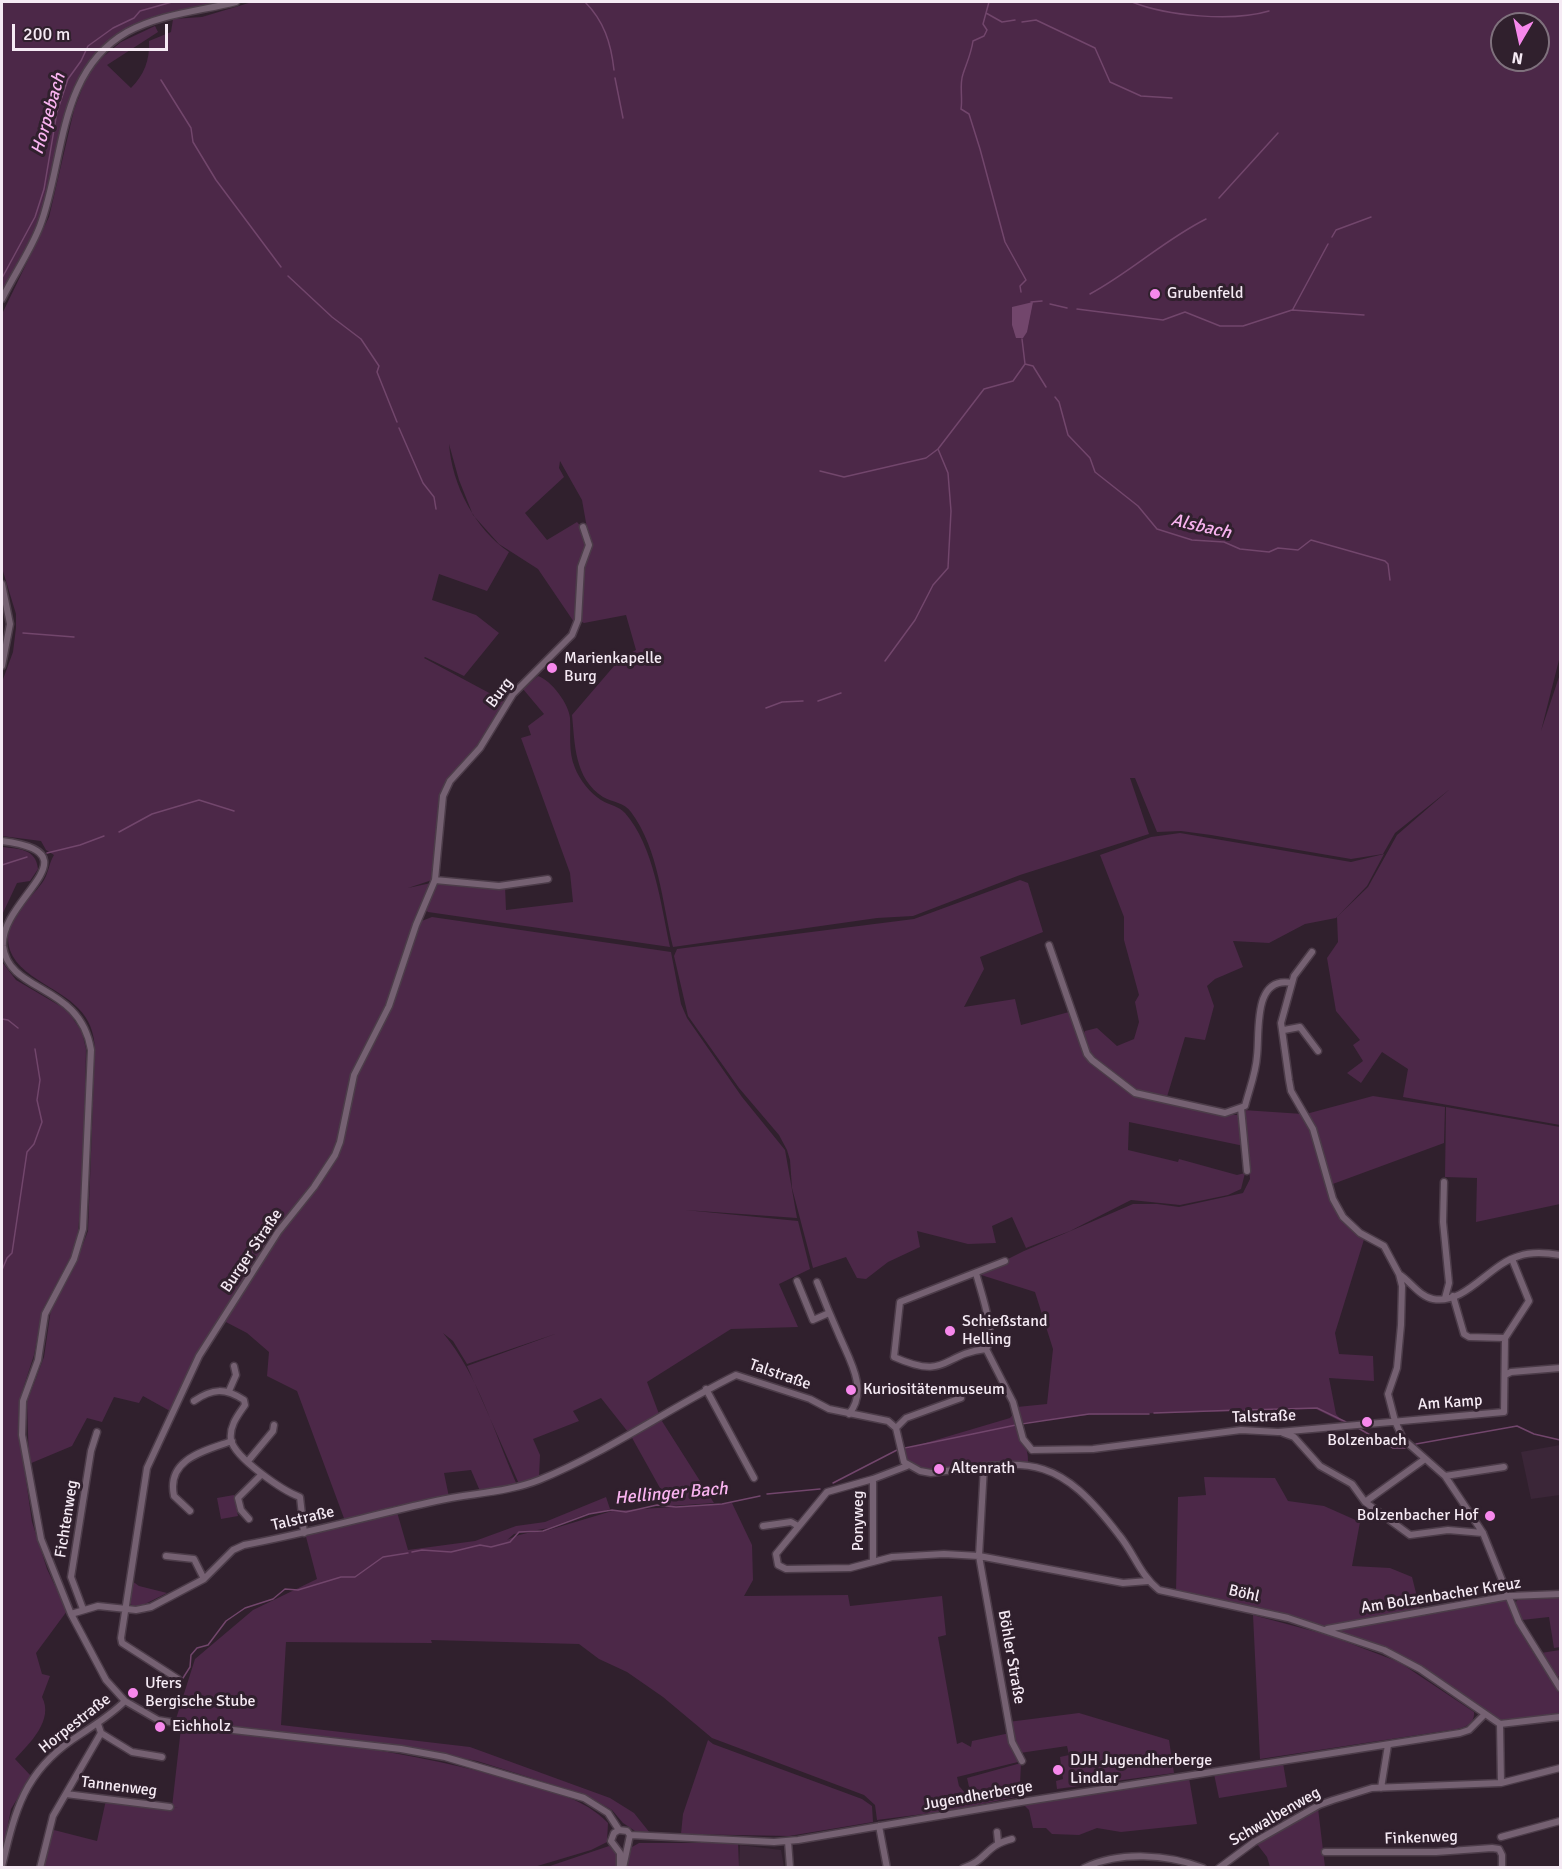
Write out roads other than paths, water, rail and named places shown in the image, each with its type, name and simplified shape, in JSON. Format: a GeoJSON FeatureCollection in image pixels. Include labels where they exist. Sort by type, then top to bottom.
{"type":"FeatureCollection","features":[{"type":"Feature","properties":{"kind":"street"},"geometry":{"type":"LineString","coordinates":[[2,299],[40,227],[74,97],[92,62],[117,39],[142,25],[237,2]]}},
{"type":"Feature","properties":{"kind":"street","name":"Burg"},"geometry":{"type":"LineString","coordinates":[[421,913],[435,880],[443,796],[450,781],[480,748],[513,694],[562,647],[576,626],[581,567],[589,545],[583,526]]}},
{"type":"Feature","properties":{"kind":"street"},"geometry":{"type":"LineString","coordinates":[[2,584],[10,624],[2,666]]}},
{"type":"Feature","properties":{"kind":"street"},"geometry":{"type":"LineString","coordinates":[[2,841],[31,846],[39,853],[43,863],[41,876],[11,912],[6,923],[3,939],[7,960],[21,976],[74,1011],[86,1030],[91,1050],[83,1229],[74,1259],[48,1305],[38,1360],[27,1389],[22,1412],[23,1446],[36,1520],[61,1591],[94,1661],[125,1701],[149,1716],[171,1723],[401,1749],[445,1757],[584,1798],[608,1813],[619,1830],[627,1831],[630,1841],[622,1868]]}},
{"type":"Feature","properties":{"kind":"street"},"geometry":{"type":"LineString","coordinates":[[435,880],[499,886],[548,879]]}},
{"type":"Feature","properties":{"kind":"street","name":"Burger Straße"},"geometry":{"type":"LineString","coordinates":[[125,1610],[147,1468],[199,1356],[264,1253],[335,1155],[342,1134],[354,1075],[389,1006],[421,913]]}},
{"type":"Feature","properties":{"kind":"street"},"geometry":{"type":"LineString","coordinates":[[1049,945],[1087,1054],[1092,1060],[1135,1093],[1225,1113],[1245,1106],[1257,1056],[1257,1025],[1263,1000],[1273,985],[1283,981],[1292,983]]}},
{"type":"Feature","properties":{"kind":"street"},"geometry":{"type":"LineString","coordinates":[[1312,952],[1298,969],[1281,1023],[1284,1030],[1292,1091],[1313,1129],[1333,1198],[1351,1226],[1384,1246],[1399,1274],[1402,1286],[1401,1325],[1397,1368],[1388,1395],[1395,1421],[1403,1439],[1445,1476],[1483,1533],[1527,1637],[1560,1688]]}},
{"type":"Feature","properties":{"kind":"street"},"geometry":{"type":"LineString","coordinates":[[1284,1030],[1300,1027],[1318,1051]]}},
{"type":"Feature","properties":{"kind":"street"},"geometry":{"type":"LineString","coordinates":[[1241,1108],[1247,1171]]}},
{"type":"Feature","properties":{"kind":"street"},"geometry":{"type":"LineString","coordinates":[[1444,1182],[1443,1229],[1449,1283],[1445,1298]]}},
{"type":"Feature","properties":{"kind":"street"},"geometry":{"type":"LineString","coordinates":[[1399,1274],[1425,1296],[1432,1299],[1445,1298],[1453,1296],[1520,1255],[1560,1255]]}},
{"type":"Feature","properties":{"kind":"street"},"geometry":{"type":"LineString","coordinates":[[1453,1296],[1464,1334],[1468,1337],[1505,1338],[1528,1301],[1512,1259]]}},
{"type":"Feature","properties":{"kind":"street"},"geometry":{"type":"LineString","coordinates":[[986,1349],[970,1352],[946,1364],[926,1368],[894,1357],[900,1302],[1005,1261]]}},
{"type":"Feature","properties":{"kind":"street"},"geometry":{"type":"LineString","coordinates":[[976,1273],[988,1316],[989,1341],[986,1349],[1008,1389],[1027,1446],[1032,1450],[1030,1464]]}},
{"type":"Feature","properties":{"kind":"street"},"geometry":{"type":"LineString","coordinates":[[797,1281],[813,1320],[829,1313]]}},
{"type":"Feature","properties":{"kind":"street"},"geometry":{"type":"LineString","coordinates":[[817,1282],[853,1362],[857,1389],[856,1402],[849,1414]]}},
{"type":"Feature","properties":{"kind":"street","name":"Am Kamp"},"geometry":{"type":"LineString","coordinates":[[1395,1421],[1504,1412],[1505,1338]]}},
{"type":"Feature","properties":{"kind":"street"},"geometry":{"type":"LineString","coordinates":[[229,1391],[236,1375],[234,1366]]}},
{"type":"Feature","properties":{"kind":"street"},"geometry":{"type":"LineString","coordinates":[[1505,1375],[1511,1372],[1560,1368]]}},
{"type":"Feature","properties":{"kind":"street","name":"Talstraße"},"geometry":{"type":"LineString","coordinates":[[71,1614],[98,1606],[125,1610],[151,1607],[204,1579],[233,1550],[449,1498],[512,1488],[538,1480],[600,1452],[706,1389],[736,1375],[849,1414],[888,1422],[896,1428]]}},
{"type":"Feature","properties":{"kind":"street"},"geometry":{"type":"LineString","coordinates":[[706,1389],[754,1478]]}},
{"type":"Feature","properties":{"kind":"street"},"geometry":{"type":"LineString","coordinates":[[194,1401],[213,1390],[229,1391],[246,1402],[234,1423],[232,1441],[262,1474],[280,1488],[300,1497],[304,1533]]}},
{"type":"Feature","properties":{"kind":"street"},"geometry":{"type":"LineString","coordinates":[[873,1562],[924,1554],[979,1556],[1123,1583],[1148,1581],[1122,1537],[1082,1492],[1054,1472],[1030,1464],[984,1466],[931,1473],[908,1466],[904,1462],[896,1428],[906,1418],[961,1398]]}},
{"type":"Feature","properties":{"kind":"street","name":"Talstraße"},"geometry":{"type":"LineString","coordinates":[[1032,1450],[1093,1449],[1241,1430],[1278,1432],[1395,1421]]}},
{"type":"Feature","properties":{"kind":"street"},"geometry":{"type":"LineString","coordinates":[[248,1461],[273,1431],[274,1425]]}},
{"type":"Feature","properties":{"kind":"street","name":"Fichtenweg"},"geometry":{"type":"LineString","coordinates":[[83,1609],[71,1577],[91,1451],[98,1432]]}},
{"type":"Feature","properties":{"kind":"street"},"geometry":{"type":"LineString","coordinates":[[1278,1432],[1294,1437],[1320,1466],[1352,1484],[1365,1502],[1410,1535],[1448,1530],[1483,1533]]}},
{"type":"Feature","properties":{"kind":"street"},"geometry":{"type":"LineString","coordinates":[[190,1511],[174,1496],[173,1481],[178,1466],[196,1454],[232,1441]]}},
{"type":"Feature","properties":{"kind":"street"},"geometry":{"type":"LineString","coordinates":[[1365,1502],[1425,1460]]}},
{"type":"Feature","properties":{"kind":"street","name":"Ponyweg"},"geometry":{"type":"LineString","coordinates":[[873,1479],[873,1562],[845,1568],[786,1569],[777,1563],[776,1554],[827,1492],[908,1466]]}},
{"type":"Feature","properties":{"kind":"street","name":"Böhler Straße"},"geometry":{"type":"LineString","coordinates":[[984,1466],[979,1556],[1012,1742],[1022,1761]]}},
{"type":"Feature","properties":{"kind":"street"},"geometry":{"type":"LineString","coordinates":[[1445,1476],[1504,1467]]}},
{"type":"Feature","properties":{"kind":"street"},"geometry":{"type":"LineString","coordinates":[[249,1519],[241,1510],[238,1498],[262,1474]]}},
{"type":"Feature","properties":{"kind":"street"},"geometry":{"type":"LineString","coordinates":[[763,1526],[791,1522],[798,1526]]}},
{"type":"Feature","properties":{"kind":"street"},"geometry":{"type":"LineString","coordinates":[[166,1556],[194,1559],[204,1579]]}},
{"type":"Feature","properties":{"kind":"street","name":"Böhl"},"geometry":{"type":"LineString","coordinates":[[1148,1581],[1169,1594],[1232,1604],[1326,1629],[1400,1657],[1500,1724]]}},
{"type":"Feature","properties":{"kind":"street","name":"Am Bolzenbacher Kreuz"},"geometry":{"type":"LineString","coordinates":[[1326,1629],[1509,1596],[1560,1594]]}},
{"type":"Feature","properties":{"kind":"street"},"geometry":{"type":"LineString","coordinates":[[125,1610],[122,1643],[178,1678]]}},
{"type":"Feature","properties":{"kind":"street","name":"Horpestraße"},"geometry":{"type":"LineString","coordinates":[[2,1866],[15,1810],[29,1784],[45,1762],[71,1740],[98,1724],[125,1701]]}},
{"type":"Feature","properties":{"kind":"street","name":"Jugendherberge"},"geometry":{"type":"LineString","coordinates":[[630,1841],[647,1838],[788,1841],[1388,1745],[1469,1730],[1484,1715]]}},
{"type":"Feature","properties":{"kind":"street"},"geometry":{"type":"LineString","coordinates":[[1500,1784],[1500,1724],[1560,1717]]}},
{"type":"Feature","properties":{"kind":"street"},"geometry":{"type":"LineString","coordinates":[[98,1724],[101,1733],[132,1752],[162,1757]]}},
{"type":"Feature","properties":{"kind":"street"},"geometry":{"type":"LineString","coordinates":[[40,1868],[53,1816],[101,1733]]}},
{"type":"Feature","properties":{"kind":"street"},"geometry":{"type":"LineString","coordinates":[[1381,1788],[1388,1745]]}},
{"type":"Feature","properties":{"kind":"street","name":"Schwalbenweg"},"geometry":{"type":"LineString","coordinates":[[1219,1868],[1254,1842],[1319,1805],[1381,1788],[1500,1784],[1560,1768]]}},
{"type":"Feature","properties":{"kind":"street","name":"Tannenweg"},"geometry":{"type":"LineString","coordinates":[[66,1794],[170,1807]]}},
{"type":"Feature","properties":{"kind":"street"},"geometry":{"type":"LineString","coordinates":[[1501,1837],[1560,1821]]}},
{"type":"Feature","properties":{"kind":"street"},"geometry":{"type":"LineString","coordinates":[[879,1826],[887,1868]]}},
{"type":"Feature","properties":{"kind":"street"},"geometry":{"type":"LineString","coordinates":[[619,1830],[611,1838],[612,1843],[618,1849],[622,1868]]}},
{"type":"Feature","properties":{"kind":"street"},"geometry":{"type":"LineString","coordinates":[[997,1832],[998,1842]]}},
{"type":"Feature","properties":{"kind":"street"},"geometry":{"type":"LineString","coordinates":[[963,1868],[980,1861],[988,1848],[998,1842],[1012,1839]]}},
{"type":"Feature","properties":{"kind":"street"},"geometry":{"type":"LineString","coordinates":[[618,1849],[630,1841]]}},
{"type":"Feature","properties":{"kind":"street"},"geometry":{"type":"LineString","coordinates":[[788,1841],[790,1868]]}},
{"type":"Feature","properties":{"kind":"street","name":"Finkenweg"},"geometry":{"type":"LineString","coordinates":[[1325,1852],[1436,1852],[1492,1848],[1499,1849],[1502,1855],[1502,1868]]}},
{"type":"Feature","properties":{"kind":"street"},"geometry":{"type":"LineString","coordinates":[[1084,1868],[1104,1861],[1131,1857],[1164,1858],[1203,1868]]}},
{"type":"Feature","properties":{"kind":"waterway","name":"Horpebach"},"geometry":{"type":"LineString","coordinates":[[2,278],[35,217],[44,189],[57,112],[68,79],[88,46],[113,28],[134,18],[140,11],[172,2]]}},
{"type":"Feature","properties":{"kind":"waterway"},"geometry":{"type":"LineString","coordinates":[[585,2],[592,9],[606,33],[614,70]]}},
{"type":"Feature","properties":{"kind":"waterway","name":"Alsbach"},"geometry":{"type":"LineString","coordinates":[[989,2],[983,24],[987,30],[984,36],[973,41],[962,78],[961,109],[969,114],[1005,242],[1026,280],[1020,286],[1021,292]]}},
{"type":"Feature","properties":{"kind":"waterway"},"geometry":{"type":"LineString","coordinates":[[1132,2],[1163,11],[1200,16],[1237,16],[1269,11]]}},
{"type":"Feature","properties":{"kind":"waterway"},"geometry":{"type":"LineString","coordinates":[[986,13],[1002,22],[1015,20]]}},
{"type":"Feature","properties":{"kind":"waterway"},"geometry":{"type":"LineString","coordinates":[[1022,22],[1036,20],[1095,48],[1110,82],[1141,96],[1172,98]]}},
{"type":"Feature","properties":{"kind":"waterway"},"geometry":{"type":"LineString","coordinates":[[615,78],[623,118]]}},
{"type":"Feature","properties":{"kind":"waterway"},"geometry":{"type":"LineString","coordinates":[[161,80],[191,128],[193,142],[216,180],[281,267]]}},
{"type":"Feature","properties":{"kind":"waterway"},"geometry":{"type":"LineString","coordinates":[[1219,198],[1278,133]]}},
{"type":"Feature","properties":{"kind":"waterway"},"geometry":{"type":"LineString","coordinates":[[1332,237],[1336,230],[1371,217]]}},
{"type":"Feature","properties":{"kind":"waterway"},"geometry":{"type":"LineString","coordinates":[[1090,294],[1120,276],[1176,236],[1206,219]]}},
{"type":"Feature","properties":{"kind":"waterway"},"geometry":{"type":"LineString","coordinates":[[1293,309],[1328,244]]}},
{"type":"Feature","properties":{"kind":"waterway"},"geometry":{"type":"LineString","coordinates":[[288,276],[332,317],[361,339],[379,366],[377,372],[397,422]]}},
{"type":"Feature","properties":{"kind":"waterway"},"geometry":{"type":"LineString","coordinates":[[1031,302],[1042,301]]}},
{"type":"Feature","properties":{"kind":"waterway"},"geometry":{"type":"LineString","coordinates":[[1050,304],[1067,308]]}},
{"type":"Feature","properties":{"kind":"waterway"},"geometry":{"type":"LineString","coordinates":[[1077,309],[1163,320],[1185,312],[1220,326],[1243,326],[1292,310],[1364,315]]}},
{"type":"Feature","properties":{"kind":"waterway","name":"Alsbach"},"geometry":{"type":"LineString","coordinates":[[1022,339],[1025,364],[1033,366],[1046,387]]}},
{"type":"Feature","properties":{"kind":"waterway"},"geometry":{"type":"LineString","coordinates":[[885,661],[915,620],[933,585],[948,568],[951,511],[948,473],[938,449],[984,389],[1013,381],[1025,364]]}},
{"type":"Feature","properties":{"kind":"waterway","name":"Alsbach"},"geometry":{"type":"LineString","coordinates":[[1055,397],[1059,402],[1068,435],[1090,458],[1095,472],[1138,506],[1157,529],[1192,540],[1224,542],[1240,549],[1269,552],[1278,548],[1298,550],[1311,540],[1385,561],[1388,564],[1390,580]]}},
{"type":"Feature","properties":{"kind":"waterway"},"geometry":{"type":"LineString","coordinates":[[399,428],[423,483],[434,497],[436,509]]}},
{"type":"Feature","properties":{"kind":"waterway"},"geometry":{"type":"LineString","coordinates":[[820,471],[844,477],[926,458],[938,449]]}},
{"type":"Feature","properties":{"kind":"waterway"},"geometry":{"type":"LineString","coordinates":[[23,633],[74,637]]}},
{"type":"Feature","properties":{"kind":"waterway"},"geometry":{"type":"LineString","coordinates":[[818,701],[841,693]]}},
{"type":"Feature","properties":{"kind":"waterway"},"geometry":{"type":"LineString","coordinates":[[766,708],[782,702],[803,701]]}},
{"type":"Feature","properties":{"kind":"waterway"},"geometry":{"type":"LineString","coordinates":[[119,832],[152,814],[199,800],[234,811]]}},
{"type":"Feature","properties":{"kind":"waterway"},"geometry":{"type":"LineString","coordinates":[[47,853],[104,836]]}},
{"type":"Feature","properties":{"kind":"waterway"},"geometry":{"type":"LineString","coordinates":[[2,865],[27,857]]}},
{"type":"Feature","properties":{"kind":"waterway","name":"Horpebach"},"geometry":{"type":"LineString","coordinates":[[2,1019],[8,1020],[18,1028]]}},
{"type":"Feature","properties":{"kind":"waterway","name":"Horpebach"},"geometry":{"type":"LineString","coordinates":[[2,1270],[12,1253],[27,1152],[34,1144],[42,1122],[37,1100],[40,1080],[35,1049]]}},
{"type":"Feature","properties":{"kind":"waterway","name":"Hellinger Bach"},"geometry":{"type":"LineString","coordinates":[[1245,1410],[1317,1408],[1346,1422]]}},
{"type":"Feature","properties":{"kind":"waterway","name":"Hellinger Bach"},"geometry":{"type":"LineString","coordinates":[[1154,1413],[1239,1410]]}},
{"type":"Feature","properties":{"kind":"waterway","name":"Hellinger Bach"},"geometry":{"type":"LineString","coordinates":[[1021,1424],[1089,1414],[1149,1414]]}},
{"type":"Feature","properties":{"kind":"waterway","name":"Hellinger Bach"},"geometry":{"type":"LineString","coordinates":[[905,1448],[1016,1425]]}},
{"type":"Feature","properties":{"kind":"waterway","name":"Hellinger Bach"},"geometry":{"type":"LineString","coordinates":[[1416,1444],[1517,1426],[1534,1434],[1560,1440]]}},
{"type":"Feature","properties":{"kind":"waterway","name":"Hellinger Bach"},"geometry":{"type":"LineString","coordinates":[[1358,1428],[1393,1448],[1405,1448]]}},
{"type":"Feature","properties":{"kind":"waterway","name":"Hellinger Bach"},"geometry":{"type":"LineString","coordinates":[[833,1483],[897,1450]]}},
{"type":"Feature","properties":{"kind":"waterway","name":"Hellinger Bach"},"geometry":{"type":"LineString","coordinates":[[767,1494],[820,1489]]}},
{"type":"Feature","properties":{"kind":"waterway","name":"Hellinger Bach"},"geometry":{"type":"LineString","coordinates":[[412,1552],[422,1550],[451,1552],[480,1545],[491,1547],[510,1542],[519,1532],[543,1531],[589,1514],[612,1510],[626,1512],[657,1505],[676,1507],[722,1504],[760,1496]]}},
{"type":"Feature","properties":{"kind":"waterway","name":"Hellinger Bach"},"geometry":{"type":"LineString","coordinates":[[183,1678],[190,1667],[191,1655],[197,1648],[208,1645],[226,1621],[245,1608],[273,1599],[285,1589],[298,1590],[341,1577],[355,1577],[383,1557],[408,1553]]}},
{"type":"Feature","properties":{"kind":"place","name":"Grubenfeld"},"geometry":{"type":"Point","coordinates":[1155,294]}},
{"type":"Feature","properties":{"kind":"place","name":"Marienkapelle Burg"},"geometry":{"type":"Point","coordinates":[552,668]}},
{"type":"Feature","properties":{"kind":"place","name":"Schießstand Helling"},"geometry":{"type":"Point","coordinates":[950,1331]}},
{"type":"Feature","properties":{"kind":"place","name":"Kuriositätenmuseum"},"geometry":{"type":"Point","coordinates":[851,1390]}},
{"type":"Feature","properties":{"kind":"place","name":"Bolzenbach"},"geometry":{"type":"Point","coordinates":[1367,1422]}},
{"type":"Feature","properties":{"kind":"place","name":"Altenrath"},"geometry":{"type":"Point","coordinates":[939,1469]}},
{"type":"Feature","properties":{"kind":"place","name":"Bolzenbacher Hof"},"geometry":{"type":"Point","coordinates":[1490,1516]}},
{"type":"Feature","properties":{"kind":"place","name":"Ufers Bergische Stube"},"geometry":{"type":"Point","coordinates":[133,1693]}},
{"type":"Feature","properties":{"kind":"place","name":"Eichholz"},"geometry":{"type":"Point","coordinates":[160,1727]}},
{"type":"Feature","properties":{"kind":"place","name":"DJH Jugendherberge Lindlar"},"geometry":{"type":"Point","coordinates":[1058,1770]}}]}
